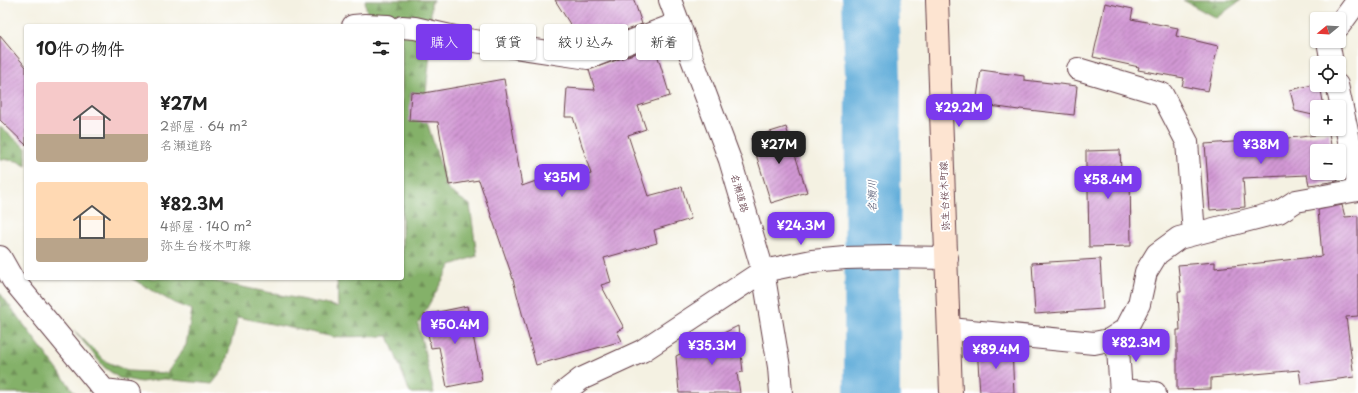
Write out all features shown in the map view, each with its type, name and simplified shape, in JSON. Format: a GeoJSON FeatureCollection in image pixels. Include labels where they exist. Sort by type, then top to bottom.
{"type":"FeatureCollection","features":[{"type":"Feature","properties":{"kind":"main road","name":"弥生台桜木町線"},"geometry":{"type":"LineString","coordinates":[[937,0],[950,329],[951,393]]}},
{"type":"Feature","properties":{"kind":"street","name":"名瀬道路"},"geometry":{"type":"LineString","coordinates":[[670,0],[730,160],[763,271],[779,367],[781,393]]}},
{"type":"Feature","properties":{"kind":"street"},"geometry":{"type":"LineString","coordinates":[[1346,16],[1358,0]]}},
{"type":"Feature","properties":{"kind":"street"},"geometry":{"type":"LineString","coordinates":[[404,27],[415,28],[468,40],[588,58],[679,23]]}},
{"type":"Feature","properties":{"kind":"street"},"geometry":{"type":"LineString","coordinates":[[1078,69],[1162,94],[1187,142],[1194,234]]}},
{"type":"Feature","properties":{"kind":"street"},"geometry":{"type":"LineString","coordinates":[[1339,92],[1358,182]]}},
{"type":"Feature","properties":{"kind":"street"},"geometry":{"type":"LineString","coordinates":[[950,329],[1094,343],[1109,340],[1126,329],[1139,304],[1146,272],[1157,254],[1179,238],[1279,212],[1296,201],[1358,190]]}},
{"type":"Feature","properties":{"kind":"street"},"geometry":{"type":"LineString","coordinates":[[0,257],[13,280],[104,390],[129,393]]}},
{"type":"Feature","properties":{"kind":"street"},"geometry":{"type":"LineString","coordinates":[[563,393],[581,379],[642,351],[763,271],[812,261],[845,258],[947,258]]}},
{"type":"Feature","properties":{"kind":"street"},"geometry":{"type":"LineString","coordinates":[[1117,335],[1121,392],[1155,393]]}},
{"type":"Feature","properties":{"kind":"green space"},"geometry":{"type":"Polygon","coordinates":[[[365,0],[434,0],[431,2],[431,24],[416,24],[416,60],[429,60],[424,112],[448,190],[470,205],[477,256],[451,265],[418,324],[434,393],[410,393],[388,336],[334,337],[238,317],[224,369],[212,384],[164,379],[141,382],[119,378],[104,367],[74,330],[105,361],[128,371],[167,373],[186,345],[192,310],[174,303],[134,280],[209,280],[338,307],[337,280],[404,280],[404,24],[396,24],[367,14],[365,0]]]}},
{"type":"Feature","properties":{"kind":"green space"},"geometry":{"type":"Polygon","coordinates":[[[1183,0],[1241,0],[1216,18],[1183,0]]]}},
{"type":"Feature","properties":{"kind":"green space"},"geometry":{"type":"Polygon","coordinates":[[[0,127],[24,146],[24,165],[17,161],[0,159],[0,127]]]}},
{"type":"Feature","properties":{"kind":"green space"},"geometry":{"type":"Polygon","coordinates":[[[0,293],[75,393],[0,393],[0,293]]]}},
{"type":"Feature","properties":{"kind":"building"},"geometry":{"type":"Polygon","coordinates":[[[555,0],[634,0],[642,24],[636,24],[636,26],[628,29],[628,24],[570,24],[555,0]]]}},
{"type":"Feature","properties":{"kind":"building"},"geometry":{"type":"Polygon","coordinates":[[[1105,3],[1133,9],[1131,19],[1178,28],[1176,36],[1218,46],[1208,91],[1182,86],[1184,78],[1138,70],[1139,67],[1093,57],[1105,3]]]}},
{"type":"Feature","properties":{"kind":"building"},"geometry":{"type":"Polygon","coordinates":[[[0,36],[24,65],[24,143],[0,120],[0,36]]]}},
{"type":"Feature","properties":{"kind":"building"},"geometry":{"type":"Polygon","coordinates":[[[636,53],[636,60],[659,60],[670,96],[638,106],[646,129],[628,135],[648,196],[682,187],[691,219],[654,230],[657,243],[604,258],[611,282],[601,285],[624,328],[617,331],[622,341],[536,365],[512,276],[479,180],[449,185],[438,122],[409,121],[411,92],[424,93],[504,79],[522,186],[536,181],[539,189],[591,174],[573,117],[565,117],[567,88],[595,90],[589,70],[617,60],[628,60],[628,56],[636,53]]]}},
{"type":"Feature","properties":{"kind":"building"},"geometry":{"type":"Polygon","coordinates":[[[981,70],[1024,76],[1024,80],[1077,86],[1074,115],[976,104],[981,70]]]}},
{"type":"Feature","properties":{"kind":"building"},"geometry":{"type":"Polygon","coordinates":[[[1310,86],[1310,92],[1321,92],[1323,100],[1310,100],[1310,114],[1295,111],[1290,90],[1310,86]]]}},
{"type":"Feature","properties":{"kind":"building"},"geometry":{"type":"Polygon","coordinates":[[[786,127],[807,192],[771,203],[751,138],[786,127]]]}},
{"type":"Feature","properties":{"kind":"building"},"geometry":{"type":"Polygon","coordinates":[[[1330,136],[1331,144],[1310,144],[1310,180],[1338,181],[1309,185],[1307,175],[1243,178],[1245,207],[1210,210],[1205,144],[1330,136]]]}},
{"type":"Feature","properties":{"kind":"building"},"geometry":{"type":"Polygon","coordinates":[[[1120,150],[1121,171],[1130,171],[1131,246],[1089,247],[1086,151],[1120,150]]]}},
{"type":"Feature","properties":{"kind":"building"},"geometry":{"type":"Polygon","coordinates":[[[1342,205],[1345,217],[1358,216],[1358,316],[1346,317],[1354,377],[1301,384],[1299,370],[1211,378],[1211,389],[1177,390],[1177,330],[1180,330],[1178,292],[1181,292],[1178,265],[1215,262],[1215,268],[1322,256],[1318,210],[1342,205]]]}},
{"type":"Feature","properties":{"kind":"building"},"geometry":{"type":"Polygon","coordinates":[[[1100,259],[1103,309],[1035,314],[1032,263],[1100,259]]]}},
{"type":"Feature","properties":{"kind":"building"},"geometry":{"type":"Polygon","coordinates":[[[467,306],[482,380],[447,387],[439,347],[431,348],[424,315],[467,306]]]}},
{"type":"Feature","properties":{"kind":"building"},"geometry":{"type":"Polygon","coordinates":[[[738,326],[743,372],[737,373],[740,393],[679,393],[676,356],[686,351],[703,349],[703,343],[738,326]]]}},
{"type":"Feature","properties":{"kind":"building"},"geometry":{"type":"Polygon","coordinates":[[[995,346],[1012,348],[1014,393],[980,393],[977,347],[995,346]]]}},
{"type":"Feature","properties":{"kind":"waterway","name":"名瀬川"},"geometry":{"type":"LineString","coordinates":[[870,0],[873,76],[872,393]]}}]}
